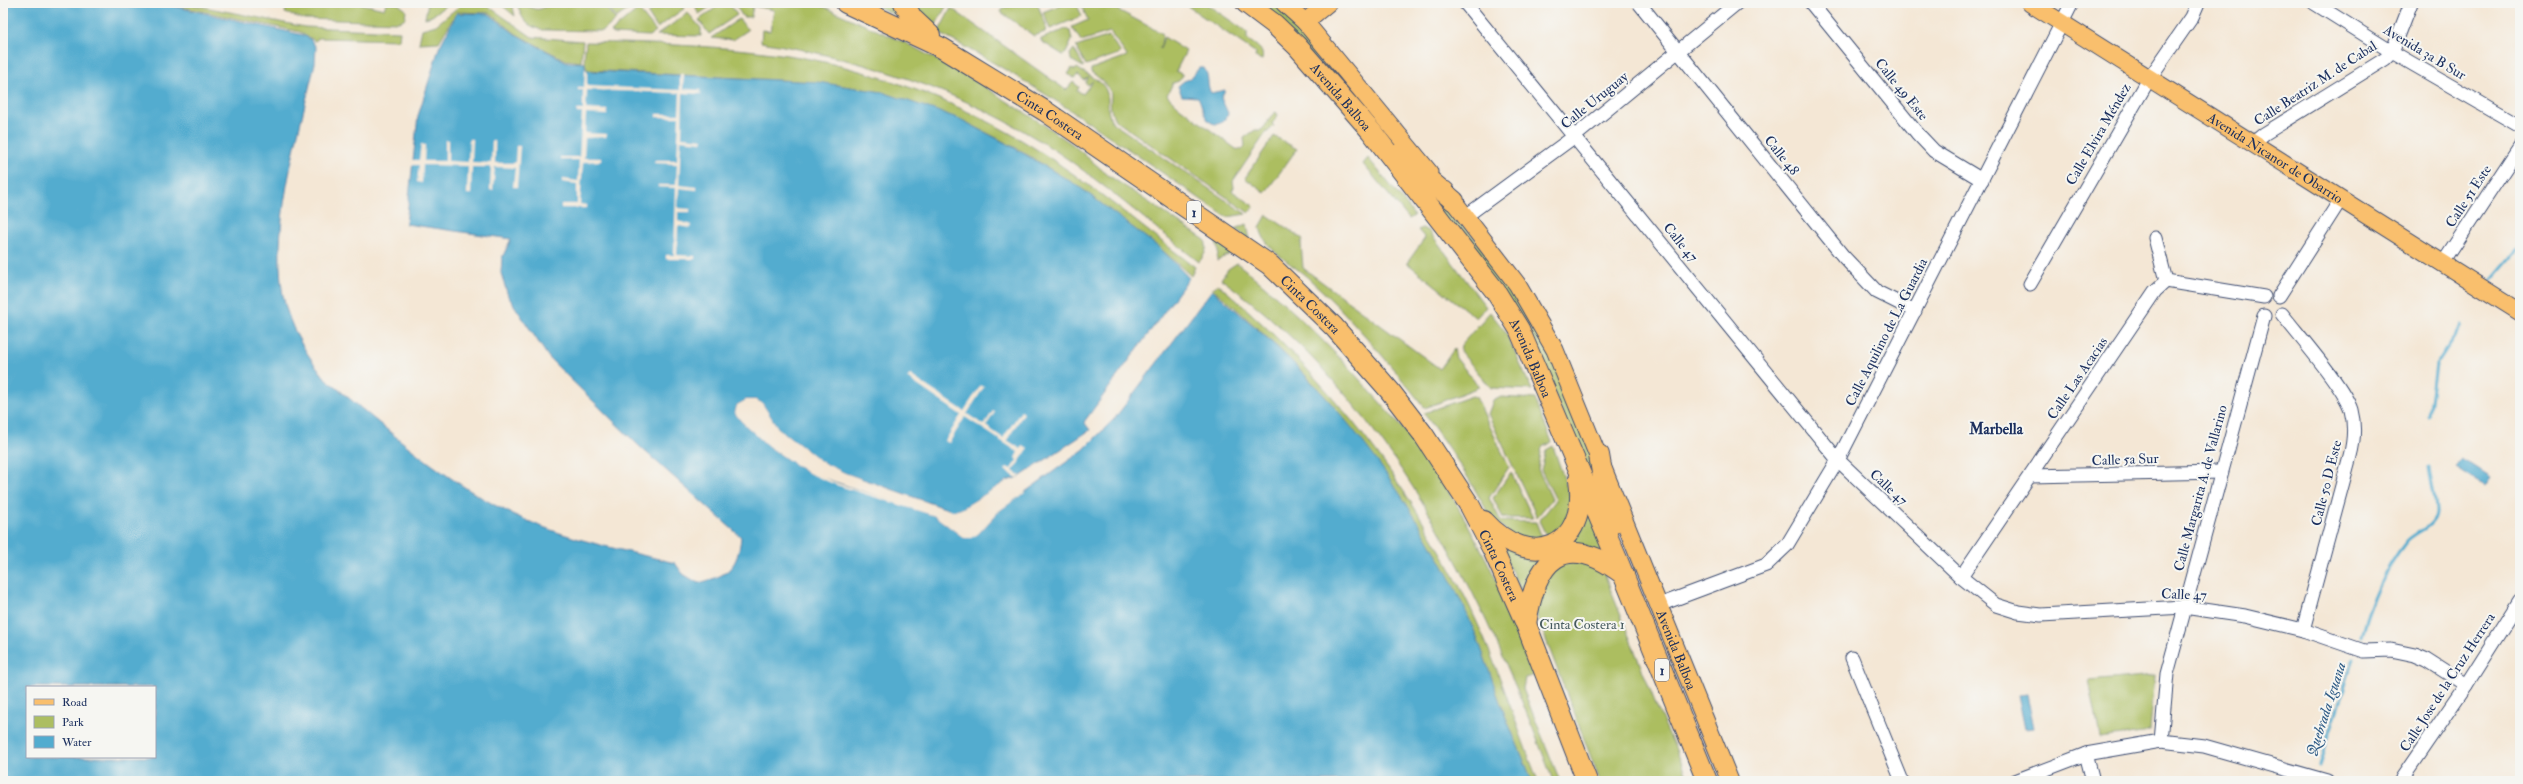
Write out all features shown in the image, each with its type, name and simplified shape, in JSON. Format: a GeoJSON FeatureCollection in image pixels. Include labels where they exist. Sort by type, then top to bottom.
{"type":"FeatureCollection","features":[{"type":"Feature","properties":{"kind":"highway","name":"Cinta Costera"},"geometry":{"type":"LineString","coordinates":[[846,3],[942,48],[1045,111],[1270,265],[1334,327],[1390,391],[1446,467],[1470,506],[1493,550],[1526,624],[1587,781]]}},
{"type":"Feature","properties":{"kind":"highway"},"geometry":{"type":"LineString","coordinates":[[904,3],[912,18],[942,48]]}},
{"type":"Feature","properties":{"kind":"highway","name":"Avenida Balboa"},"geometry":{"type":"LineString","coordinates":[[1247,3],[1297,46],[1371,131],[1496,292],[1525,342],[1620,567],[1707,781]]}},
{"type":"Feature","properties":{"kind":"highway"},"geometry":{"type":"LineString","coordinates":[[1371,131],[1454,201]]}},
{"type":"Feature","properties":{"kind":"highway"},"geometry":{"type":"LineString","coordinates":[[1470,506],[1500,536],[1514,546],[1535,550],[1557,543],[1570,531],[1579,507],[1578,474],[1569,447]]}},
{"type":"Feature","properties":{"kind":"highway"},"geometry":{"type":"LineString","coordinates":[[1526,624],[1536,581],[1543,569],[1555,559],[1574,553],[1588,554],[1620,567],[1599,455]]}},
{"type":"Feature","properties":{"kind":"main road"},"geometry":{"type":"LineString","coordinates":[[1305,22],[1328,3]]}},
{"type":"Feature","properties":{"kind":"main road","name":"Avenida Nicanor de Obarrio"},"geometry":{"type":"LineString","coordinates":[[2030,3],[2148,79],[2520,312]]}},
{"type":"Feature","properties":{"kind":"main road","name":"Avenida Balboa"},"geometry":{"type":"LineString","coordinates":[[1289,4],[1466,216],[1518,284],[1539,318],[1555,350],[1599,455],[1730,781]]}},
{"type":"Feature","properties":{"kind":"street","name":"Calle 47"},"geometry":{"type":"LineString","coordinates":[[1465,3],[1838,460],[1961,576],[1996,605],[2018,612],[2041,615],[2184,607],[2245,616],[2304,630],[2364,651],[2391,650],[2415,655],[2428,660],[2466,685]]}},
{"type":"Feature","properties":{"kind":"street","name":"Calle 48"},"geometry":{"type":"LineString","coordinates":[[1639,3],[1843,256],[1877,292],[1915,311]]}},
{"type":"Feature","properties":{"kind":"street","name":"Calle Uruguay"},"geometry":{"type":"LineString","coordinates":[[1466,216],[1575,136],[1737,3]]}},
{"type":"Feature","properties":{"kind":"street","name":"Calle 49 Este"},"geometry":{"type":"LineString","coordinates":[[1811,3],[1922,138],[1934,150],[1982,180]]}},
{"type":"Feature","properties":{"kind":"street","name":"Calle Aquilino de La Guardia"},"geometry":{"type":"LineString","coordinates":[[1659,605],[1766,565],[1787,544],[1838,460],[2072,3]]}},
{"type":"Feature","properties":{"kind":"street","name":"Calle Elvira Méndez"},"geometry":{"type":"LineString","coordinates":[[2030,284],[2148,79],[2192,17],[2198,3]]}},
{"type":"Feature","properties":{"kind":"street","name":"Avenida 3a B Sur"},"geometry":{"type":"LineString","coordinates":[[2314,3],[2392,52],[2520,126]]}},
{"type":"Feature","properties":{"kind":"street","name":"Calle Beatriz M. de Cabal"},"geometry":{"type":"LineString","coordinates":[[2252,144],[2264,134],[2377,65],[2392,52],[2411,3]]}},
{"type":"Feature","properties":{"kind":"street","name":"Calle 51 Este"},"geometry":{"type":"LineString","coordinates":[[2443,263],[2520,146]]}},
{"type":"Feature","properties":{"kind":"street"},"geometry":{"type":"LineString","coordinates":[[2279,296],[2341,199]]}},
{"type":"Feature","properties":{"kind":"street"},"geometry":{"type":"LineString","coordinates":[[2155,238],[2166,281],[2264,297],[2271,294],[2279,296],[2284,302],[2282,314],[2271,319],[2264,316],[2260,308],[2264,297]]}},
{"type":"Feature","properties":{"kind":"street","name":"Calle Las Acacias"},"geometry":{"type":"LineString","coordinates":[[1961,576],[2155,290],[2166,281]]}},
{"type":"Feature","properties":{"kind":"street","name":"Calle 50 D Este"},"geometry":{"type":"LineString","coordinates":[[2282,314],[2342,393],[2350,409],[2354,427],[2350,456],[2304,630]]}},
{"type":"Feature","properties":{"kind":"street","name":"Calle Margarita A. de Vallarino"},"geometry":{"type":"LineString","coordinates":[[2161,741],[2167,674],[2264,316]]}},
{"type":"Feature","properties":{"kind":"street","name":"Calle 5a Sur"},"geometry":{"type":"LineString","coordinates":[[2030,476],[2221,472]]}},
{"type":"Feature","properties":{"kind":"street","name":"Calle Jose de la Cruz Herrera"},"geometry":{"type":"LineString","coordinates":[[2400,781],[2466,685],[2520,600]]}},
{"type":"Feature","properties":{"kind":"street"},"geometry":{"type":"LineString","coordinates":[[1852,658],[1902,781]]}},
{"type":"Feature","properties":{"kind":"street"},"geometry":{"type":"LineString","coordinates":[[2015,781],[2086,754],[2161,741],[2204,746],[2327,781]]}},
{"type":"Feature","properties":{"kind":"street"},"geometry":{"type":"LineString","coordinates":[[2086,754],[2093,781]]}},
{"type":"Feature","properties":{"kind":"green space"},"geometry":{"type":"Polygon","coordinates":[[[163,3],[184,3],[305,27],[400,31],[399,40],[319,38],[315,41],[300,32],[163,3]]]}},
{"type":"Feature","properties":{"kind":"green space"},"geometry":{"type":"Polygon","coordinates":[[[287,3],[358,3],[384,9],[386,3],[397,3],[406,10],[405,18],[399,22],[304,19],[285,13],[287,3]]]}},
{"type":"Feature","properties":{"kind":"green space"},"geometry":{"type":"Polygon","coordinates":[[[428,3],[449,3],[432,16],[425,18],[428,3]]]}},
{"type":"Feature","properties":{"kind":"green space"},"geometry":{"type":"Polygon","coordinates":[[[463,3],[488,6],[532,37],[583,41],[581,62],[566,60],[516,34],[490,13],[457,12],[439,42],[419,43],[422,29],[436,25],[463,3]]]}},
{"type":"Feature","properties":{"kind":"green space"},"geometry":{"type":"Polygon","coordinates":[[[499,3],[512,3],[515,16],[499,3]]]}},
{"type":"Feature","properties":{"kind":"green space"},"geometry":{"type":"Polygon","coordinates":[[[517,3],[540,9],[550,3],[602,3],[616,20],[603,31],[543,30],[528,24],[525,21],[517,3]]]}},
{"type":"Feature","properties":{"kind":"green space"},"geometry":{"type":"Polygon","coordinates":[[[606,3],[638,3],[616,18],[606,3]]]}},
{"type":"Feature","properties":{"kind":"green space"},"geometry":{"type":"Polygon","coordinates":[[[661,3],[681,3],[685,8],[657,28],[648,14],[661,3]]]}},
{"type":"Feature","properties":{"kind":"green space"},"geometry":{"type":"Polygon","coordinates":[[[697,3],[716,3],[699,14],[696,8],[697,3]]]}},
{"type":"Feature","properties":{"kind":"green space"},"geometry":{"type":"Polygon","coordinates":[[[722,3],[729,3],[737,15],[709,34],[699,20],[722,3]]]}},
{"type":"Feature","properties":{"kind":"green space"},"geometry":{"type":"Polygon","coordinates":[[[734,3],[815,3],[906,43],[974,80],[1072,144],[1108,175],[1205,240],[1206,249],[1204,254],[1199,262],[1076,165],[1040,141],[1003,120],[965,101],[886,71],[803,50],[761,42],[762,30],[770,31],[774,10],[753,6],[751,17],[743,17],[734,3]]]}},
{"type":"Feature","properties":{"kind":"green space"},"geometry":{"type":"Polygon","coordinates":[[[870,3],[897,3],[906,20],[870,3]]]}},
{"type":"Feature","properties":{"kind":"green space"},"geometry":{"type":"Polygon","coordinates":[[[908,3],[944,3],[947,5],[934,28],[908,3]]]}},
{"type":"Feature","properties":{"kind":"green space"},"geometry":{"type":"Polygon","coordinates":[[[1018,3],[1037,3],[1046,25],[1045,32],[1034,36],[1001,12],[1003,8],[1018,3]]]}},
{"type":"Feature","properties":{"kind":"green space"},"geometry":{"type":"Polygon","coordinates":[[[1065,3],[1076,3],[1082,16],[1050,29],[1043,12],[1065,3]]]}},
{"type":"Feature","properties":{"kind":"green space"},"geometry":{"type":"Polygon","coordinates":[[[1080,3],[1105,3],[1163,34],[1160,49],[1164,37],[1186,51],[1176,71],[1183,75],[1179,81],[1173,83],[1167,95],[1178,106],[1236,149],[1242,150],[1245,147],[1244,138],[1255,130],[1261,130],[1271,116],[1276,112],[1278,115],[1272,124],[1274,126],[1265,134],[1233,181],[1234,187],[1232,191],[1254,206],[1249,213],[1115,120],[1112,112],[1110,91],[1101,80],[1091,72],[1091,69],[1127,56],[1110,32],[1081,41],[1072,27],[1088,20],[1080,3]]]}},
{"type":"Feature","properties":{"kind":"green space"},"geometry":{"type":"Polygon","coordinates":[[[1183,3],[1205,3],[1247,32],[1247,39],[1261,50],[1263,56],[1262,60],[1255,57],[1256,53],[1183,3]]]}},
{"type":"Feature","properties":{"kind":"green space"},"geometry":{"type":"Polygon","coordinates":[[[1260,3],[1272,3],[1282,11],[1309,38],[1343,77],[1337,81],[1260,3]]]}},
{"type":"Feature","properties":{"kind":"green space"},"geometry":{"type":"Polygon","coordinates":[[[951,8],[1066,90],[1073,82],[1079,87],[1077,91],[1083,94],[1093,81],[1088,85],[1085,83],[1089,77],[1084,80],[1078,75],[1074,78],[1068,74],[1072,68],[1075,70],[1077,68],[1099,81],[1107,93],[1108,111],[1113,123],[1246,214],[1228,217],[1222,214],[1118,142],[1048,96],[938,33],[951,8]]]}},
{"type":"Feature","properties":{"kind":"green space"},"geometry":{"type":"Polygon","coordinates":[[[638,9],[656,31],[649,36],[614,34],[611,32],[638,9]]]}},
{"type":"Feature","properties":{"kind":"green space"},"geometry":{"type":"Polygon","coordinates":[[[688,13],[701,28],[701,36],[657,35],[688,13]]]}},
{"type":"Feature","properties":{"kind":"green space"},"geometry":{"type":"Polygon","coordinates":[[[739,19],[748,30],[733,40],[711,38],[739,19]]]}},
{"type":"Feature","properties":{"kind":"green space"},"geometry":{"type":"Polygon","coordinates":[[[1066,29],[1070,31],[1072,40],[1066,53],[1063,55],[1041,41],[1041,39],[1066,29]]]}},
{"type":"Feature","properties":{"kind":"green space"},"geometry":{"type":"Polygon","coordinates":[[[1109,36],[1121,53],[1086,65],[1076,47],[1109,36]]]}},
{"type":"Feature","properties":{"kind":"green space"},"geometry":{"type":"Polygon","coordinates":[[[586,42],[708,47],[780,54],[812,59],[846,67],[913,89],[978,117],[1008,132],[1036,149],[1097,191],[1195,267],[1191,276],[1161,249],[1082,189],[1020,150],[960,119],[882,92],[817,82],[587,70],[584,59],[586,42]]]}},
{"type":"Feature","properties":{"kind":"green space"},"geometry":{"type":"Polygon","coordinates":[[[1074,49],[1083,67],[1071,60],[1070,54],[1074,49]]]}},
{"type":"Feature","properties":{"kind":"green space"},"geometry":{"type":"Polygon","coordinates":[[[1274,136],[1297,149],[1265,193],[1245,178],[1274,136]]]}},
{"type":"Feature","properties":{"kind":"green space"},"geometry":{"type":"Polygon","coordinates":[[[1368,158],[1410,209],[1414,216],[1409,219],[1363,164],[1368,158]]]}},
{"type":"Feature","properties":{"kind":"green space"},"geometry":{"type":"Polygon","coordinates":[[[1404,167],[1472,235],[1541,332],[1583,425],[1610,532],[1539,355],[1404,167]]]}},
{"type":"Feature","properties":{"kind":"green space"},"geometry":{"type":"Polygon","coordinates":[[[1267,215],[1303,239],[1301,243],[1303,268],[1440,369],[1454,349],[1456,358],[1479,387],[1425,408],[1339,307],[1307,277],[1272,249],[1262,235],[1260,227],[1267,215]]]}},
{"type":"Feature","properties":{"kind":"green space"},"geometry":{"type":"Polygon","coordinates":[[[1247,224],[1250,240],[1235,229],[1247,224]]]}},
{"type":"Feature","properties":{"kind":"green space"},"geometry":{"type":"Polygon","coordinates":[[[1422,228],[1429,231],[1486,307],[1476,318],[1407,263],[1425,238],[1418,230],[1422,228]]]}},
{"type":"Feature","properties":{"kind":"green space"},"geometry":{"type":"Polygon","coordinates":[[[1216,241],[1232,253],[1217,261],[1218,250],[1216,241]]]}},
{"type":"Feature","properties":{"kind":"green space"},"geometry":{"type":"Polygon","coordinates":[[[1237,263],[1286,305],[1346,364],[1409,436],[1427,459],[1451,495],[1479,544],[1538,674],[1525,678],[1523,689],[1560,781],[1553,781],[1526,710],[1495,640],[1461,571],[1424,504],[1381,441],[1334,382],[1281,327],[1221,279],[1228,269],[1237,263]]]}},
{"type":"Feature","properties":{"kind":"green space"},"geometry":{"type":"Polygon","coordinates":[[[1218,284],[1294,355],[1328,393],[1361,432],[1420,516],[1446,560],[1480,628],[1538,781],[1532,781],[1501,705],[1486,661],[1463,607],[1443,568],[1399,494],[1374,458],[1319,390],[1258,329],[1230,303],[1212,289],[1218,284]]]}},
{"type":"Feature","properties":{"kind":"green space"},"geometry":{"type":"Polygon","coordinates":[[[1490,312],[1505,331],[1532,390],[1491,388],[1460,351],[1461,345],[1490,312]]]}},
{"type":"Feature","properties":{"kind":"green space"},"geometry":{"type":"Polygon","coordinates":[[[1472,396],[1476,397],[1509,467],[1489,498],[1501,521],[1536,522],[1543,540],[1519,542],[1490,516],[1463,469],[1424,413],[1472,396]]]}},
{"type":"Feature","properties":{"kind":"green space"},"geometry":{"type":"Polygon","coordinates":[[[1501,397],[1535,399],[1552,442],[1542,447],[1538,469],[1552,499],[1537,517],[1488,414],[1493,401],[1501,397]]]}},
{"type":"Feature","properties":{"kind":"green space"},"geometry":{"type":"Polygon","coordinates":[[[1553,446],[1572,502],[1562,531],[1548,539],[1539,521],[1556,500],[1541,470],[1546,450],[1553,446]]]}},
{"type":"Feature","properties":{"kind":"green space"},"geometry":{"type":"Polygon","coordinates":[[[1511,472],[1533,518],[1503,518],[1493,498],[1511,472]]]}},
{"type":"Feature","properties":{"kind":"green space"},"geometry":{"type":"Polygon","coordinates":[[[1583,490],[1618,567],[1543,557],[1528,577],[1526,602],[1497,540],[1528,559],[1549,551],[1583,490]]]}},
{"type":"Feature","properties":{"kind":"green space","name":"Cinta Costera 1"},"geometry":{"type":"Polygon","coordinates":[[[1585,560],[1604,573],[1659,712],[1690,781],[1600,781],[1535,611],[1539,580],[1558,563],[1585,560]]]}},
{"type":"Feature","properties":{"kind":"green space"},"geometry":{"type":"Polygon","coordinates":[[[2155,675],[2150,731],[2100,738],[2089,681],[2155,675]]]}},
{"type":"Feature","properties":{"kind":"water"},"geometry":{"type":"Polygon","coordinates":[[[3,3],[158,3],[303,35],[310,39],[316,47],[315,63],[287,186],[282,218],[280,250],[281,280],[289,318],[303,346],[314,363],[326,379],[396,437],[444,473],[494,505],[539,526],[596,544],[675,563],[683,574],[698,583],[724,574],[730,569],[740,548],[741,537],[639,446],[549,358],[508,296],[501,273],[502,258],[511,239],[406,224],[418,116],[439,48],[457,13],[489,14],[515,34],[567,62],[585,63],[585,69],[591,71],[817,82],[882,92],[960,119],[1011,146],[1078,186],[1161,249],[1189,278],[1084,422],[1090,430],[1021,476],[1007,481],[961,509],[953,511],[845,473],[822,462],[778,428],[762,403],[756,400],[746,400],[737,405],[735,413],[741,421],[768,446],[806,472],[935,516],[964,538],[978,534],[999,511],[1083,450],[1115,418],[1212,290],[1240,313],[1318,389],[1340,413],[1399,492],[1417,520],[1464,607],[1482,650],[1505,716],[1532,781],[3,781],[3,3]]]}},
{"type":"Feature","properties":{"kind":"water"},"geometry":{"type":"Polygon","coordinates":[[[1199,68],[1204,68],[1206,71],[1211,93],[1225,90],[1221,98],[1228,113],[1221,123],[1217,124],[1209,121],[1204,114],[1198,97],[1182,96],[1178,86],[1184,81],[1190,79],[1199,68]]]}},
{"type":"Feature","properties":{"kind":"water"},"geometry":{"type":"Polygon","coordinates":[[[2462,459],[2490,477],[2484,486],[2456,468],[2462,459]]]}},
{"type":"Feature","properties":{"kind":"water"},"geometry":{"type":"Polygon","coordinates":[[[2027,694],[2034,728],[2025,729],[2018,695],[2027,694]]]}},
{"type":"Feature","properties":{"kind":"pier"},"geometry":{"type":"Polygon","coordinates":[[[585,69],[587,70],[587,86],[680,90],[680,74],[684,74],[683,89],[700,90],[701,94],[683,93],[682,137],[703,139],[702,142],[681,140],[679,185],[697,187],[697,190],[679,188],[678,208],[690,209],[690,212],[678,212],[678,221],[692,225],[691,228],[678,226],[677,255],[695,256],[695,259],[666,259],[666,255],[674,255],[676,188],[658,187],[658,185],[676,185],[677,164],[654,163],[655,160],[677,160],[679,117],[657,117],[657,114],[679,114],[680,93],[587,90],[586,109],[607,110],[607,115],[586,114],[585,133],[607,134],[606,137],[585,138],[584,158],[601,158],[601,161],[583,162],[580,204],[587,205],[587,208],[561,208],[561,204],[577,204],[577,184],[562,182],[563,179],[578,181],[579,160],[560,160],[560,157],[579,157],[582,113],[577,113],[577,110],[583,110],[583,90],[578,90],[578,87],[584,87],[585,69]]]}},
{"type":"Feature","properties":{"kind":"pier"},"geometry":{"type":"Polygon","coordinates":[[[469,139],[473,139],[472,162],[491,163],[492,141],[495,141],[495,163],[515,163],[516,146],[520,146],[517,187],[513,187],[515,168],[495,167],[493,190],[490,190],[491,167],[472,167],[471,194],[467,194],[468,166],[423,165],[422,183],[417,182],[419,165],[412,165],[412,160],[419,160],[421,144],[425,145],[424,161],[445,161],[445,140],[448,140],[448,161],[468,162],[469,139]]]}},
{"type":"Feature","properties":{"kind":"pier"},"geometry":{"type":"Polygon","coordinates":[[[910,375],[964,411],[981,385],[984,387],[967,414],[984,425],[993,411],[995,412],[986,426],[1003,438],[1021,411],[1024,413],[1007,440],[1021,449],[1023,446],[1028,449],[1013,471],[1021,476],[1017,478],[1005,470],[1007,467],[1011,469],[1017,460],[1015,458],[1018,452],[965,417],[949,443],[945,441],[961,415],[907,378],[910,375]]]}},
{"type":"Feature","properties":{"kind":"pier"},"geometry":{"type":"Polygon","coordinates":[[[746,400],[756,400],[762,403],[778,428],[822,462],[845,473],[942,508],[953,511],[961,509],[1007,481],[1009,483],[961,511],[953,513],[942,510],[845,475],[821,464],[776,429],[761,404],[746,402],[739,407],[737,413],[742,420],[770,444],[807,470],[837,483],[935,514],[965,536],[976,533],[998,509],[1024,491],[1026,492],[999,511],[978,534],[971,538],[964,538],[935,516],[836,485],[806,472],[768,446],[741,421],[735,413],[737,405],[746,400]]]}},
{"type":"Feature","properties":{"kind":"waterway","name":"Quebrada Iguana"},"geometry":{"type":"LineString","coordinates":[[2491,280],[2520,246]]}},
{"type":"Feature","properties":{"kind":"waterway","name":"Quebrada Iguana"},"geometry":{"type":"LineString","coordinates":[[2429,416],[2436,365],[2462,325]]}},
{"type":"Feature","properties":{"kind":"waterway","name":"Quebrada Iguana"},"geometry":{"type":"LineString","coordinates":[[2361,636],[2369,611],[2384,575],[2406,542],[2428,526],[2434,518],[2436,513],[2429,467]]}},
{"type":"Feature","properties":{"kind":"waterway","name":"Quebrada Iguana"},"geometry":{"type":"LineString","coordinates":[[2319,766],[2354,658]]}},
{"type":"Feature","properties":{"kind":"district","name":"Marbella"},"geometry":{"type":"Point","coordinates":[1996,429]}}]}
